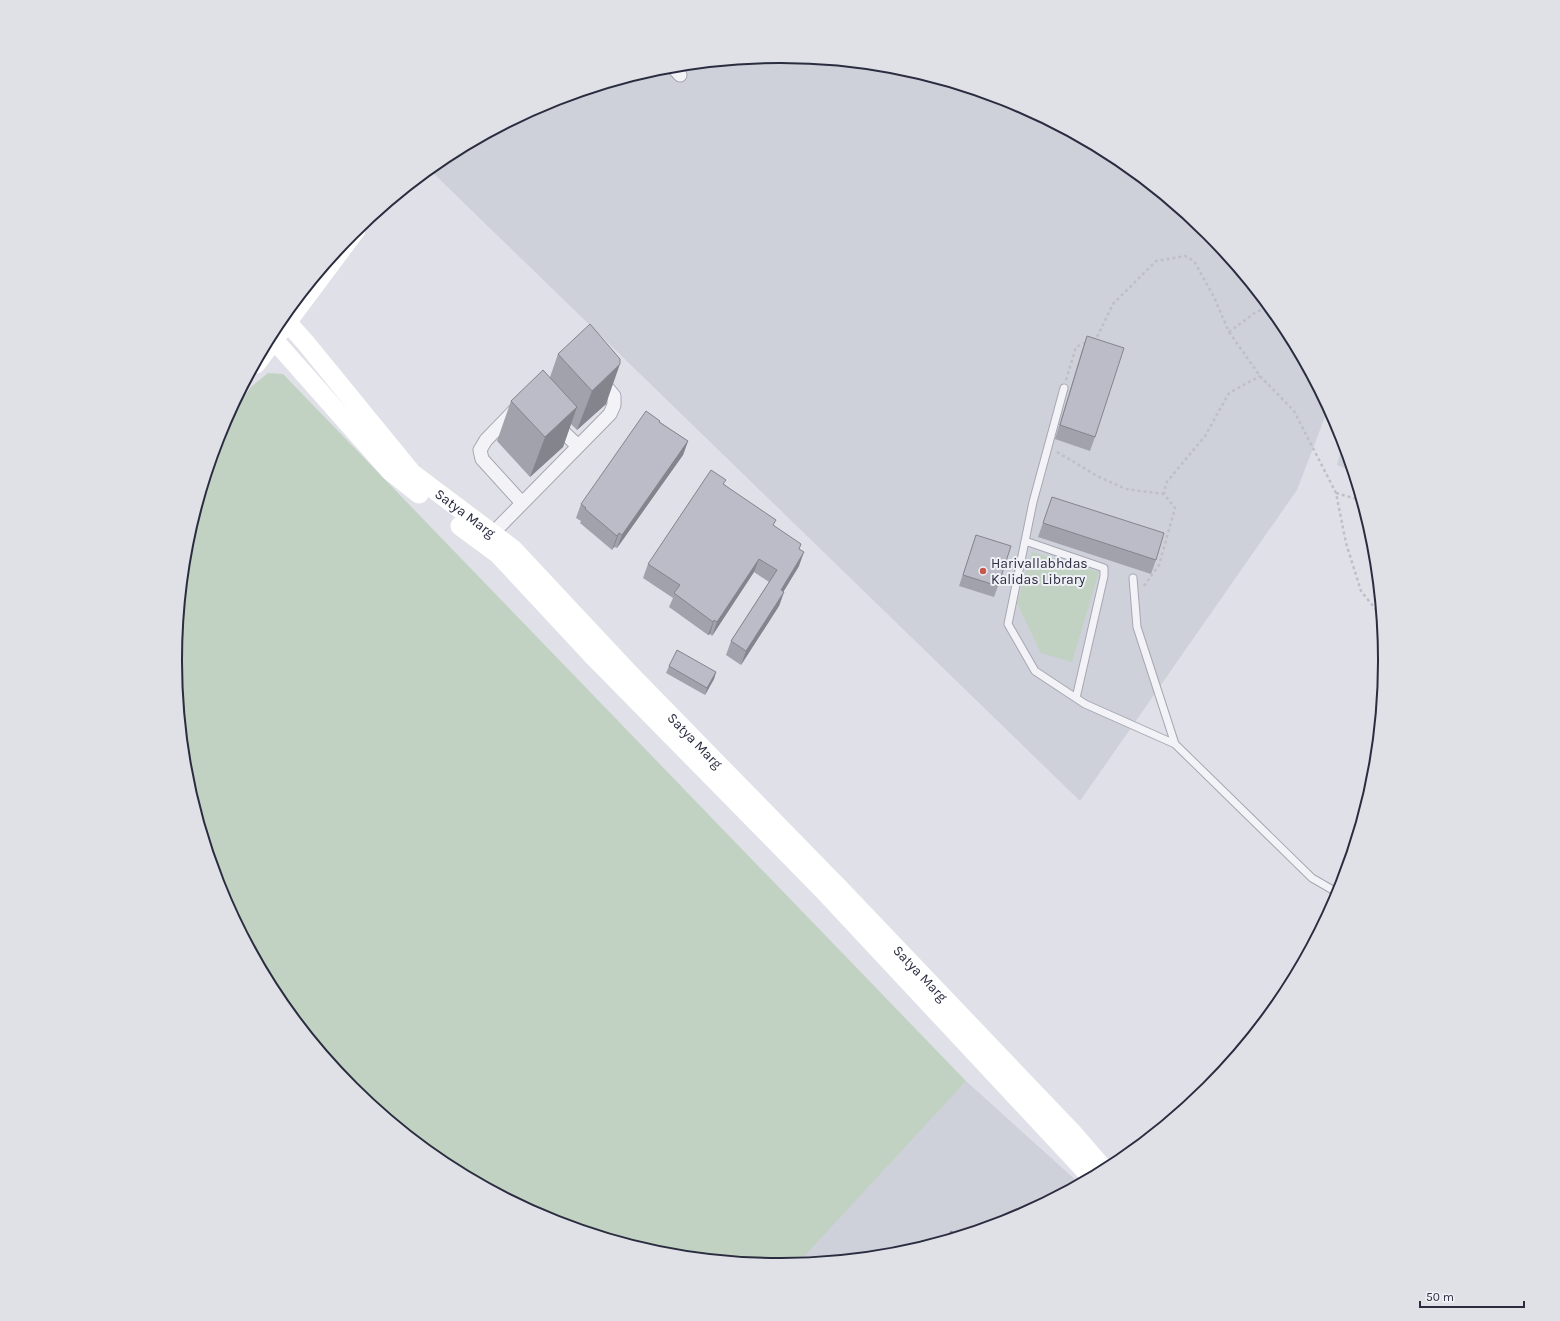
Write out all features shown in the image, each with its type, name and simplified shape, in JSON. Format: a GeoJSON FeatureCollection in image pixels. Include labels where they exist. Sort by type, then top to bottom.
{"type":"FeatureCollection","features":[{"type":"Feature","properties":{"kind":"main road","name":"Satya Marg"},"geometry":{"type":"LineString","coordinates":[[288,322],[412,473],[513,549],[568,618],[1086,1173]]}},
{"type":"Feature","properties":{"kind":"main road","name":"Satya Marg"},"geometry":{"type":"LineString","coordinates":[[276,341],[390,471],[498,554],[568,618],[839,888],[1071,1131],[1100,1165]]}},
{"type":"Feature","properties":{"kind":"street"},"geometry":{"type":"LineString","coordinates":[[493,534],[610,414],[614,404],[614,396],[591,369]]}},
{"type":"Feature","properties":{"kind":"street"},"geometry":{"type":"LineString","coordinates":[[522,503],[482,459],[480,450],[486,440],[528,397]]}},
{"type":"Feature","properties":{"kind":"street"},"geometry":{"type":"LineString","coordinates":[[544,414],[578,446]]}},
{"type":"Feature","properties":{"kind":"lane"},"geometry":{"type":"LineString","coordinates":[[1064,388],[1025,541],[1008,624],[1035,671],[1085,704],[1174,744],[1312,878],[1332,889]]}},
{"type":"Feature","properties":{"kind":"lane"},"geometry":{"type":"LineString","coordinates":[[1025,541],[1104,568],[1104,576],[1076,698]]}},
{"type":"Feature","properties":{"kind":"lane"},"geometry":{"type":"LineString","coordinates":[[1133,578],[1137,627],[1174,744]]}},
{"type":"Feature","properties":{"kind":"path"},"geometry":{"type":"LineString","coordinates":[[1064,388],[1076,347],[1097,337],[1113,304],[1156,261],[1185,256],[1194,261],[1214,297],[1229,332],[1260,376],[1294,411],[1336,493],[1346,543],[1361,591],[1375,608]]}},
{"type":"Feature","properties":{"kind":"path"},"geometry":{"type":"LineString","coordinates":[[1229,332],[1256,312],[1263,309]]}},
{"type":"Feature","properties":{"kind":"path"},"geometry":{"type":"LineString","coordinates":[[1164,494],[1166,483],[1205,436],[1229,393],[1260,376]]}},
{"type":"Feature","properties":{"kind":"path"},"geometry":{"type":"LineString","coordinates":[[1048,447],[1099,478],[1126,490],[1164,494],[1175,508],[1159,565],[1134,597]]}},
{"type":"Feature","properties":{"kind":"path"},"geometry":{"type":"LineString","coordinates":[[1336,493],[1355,498]]}},
{"type":"Feature","properties":{"kind":"shaded area"},"geometry":{"type":"Polygon","coordinates":[[[741,64],[819,64],[897,74],[935,83],[1009,108],[1079,143],[1112,164],[1144,186],[1174,211],[1202,238],[1254,297],[1277,329],[1316,396],[1325,417],[1297,490],[1080,801],[434,174],[481,143],[551,108],[625,83],[663,74],[741,64]]]}},
{"type":"Feature","properties":{"kind":"shaded area"},"geometry":{"type":"Polygon","coordinates":[[[1340,453],[1346,469],[1337,465],[1340,453]]]}},
{"type":"Feature","properties":{"kind":"shaded area"},"geometry":{"type":"Polygon","coordinates":[[[966,1081],[1075,1180],[1009,1213],[935,1238],[897,1247],[858,1253],[800,1257],[899,1147],[966,1081]]]}},
{"type":"Feature","properties":{"kind":"green space"},"geometry":{"type":"Polygon","coordinates":[[[268,373],[283,374],[966,1081],[803,1257],[741,1257],[663,1247],[625,1238],[588,1226],[551,1213],[516,1196],[481,1178],[448,1157],[416,1135],[386,1110],[331,1054],[306,1024],[283,992],[244,925],[214,853],[194,777],[184,700],[182,660],[184,621],[194,544],[214,468],[243,399],[251,387],[268,373]]]}},
{"type":"Feature","properties":{"kind":"green space"},"geometry":{"type":"Polygon","coordinates":[[[1032,552],[1099,572],[1072,662],[1041,653],[1017,603],[1032,552]]]}},
{"type":"Feature","properties":{"kind":"building"},"geometry":{"type":"Polygon","coordinates":[[[590,324],[620,359],[620,364],[592,391],[558,354],[590,324]]]}},
{"type":"Feature","properties":{"kind":"building"},"geometry":{"type":"Polygon","coordinates":[[[1087,336],[1124,348],[1095,437],[1060,425],[1087,336]]]}},
{"type":"Feature","properties":{"kind":"building"},"geometry":{"type":"Polygon","coordinates":[[[543,370],[577,407],[545,437],[511,401],[543,370]]]}},
{"type":"Feature","properties":{"kind":"building"},"geometry":{"type":"Polygon","coordinates":[[[646,411],[660,421],[659,422],[688,441],[622,535],[619,533],[617,536],[581,504],[646,411]]]}},
{"type":"Feature","properties":{"kind":"building"},"geometry":{"type":"Polygon","coordinates":[[[711,470],[726,480],[723,484],[776,520],[773,525],[801,544],[799,549],[804,552],[781,590],[784,592],[746,651],[731,641],[777,570],[759,559],[717,622],[714,620],[713,622],[674,593],[680,585],[648,564],[711,470]]]}},
{"type":"Feature","properties":{"kind":"building"},"geometry":{"type":"Polygon","coordinates":[[[1052,497],[1164,533],[1156,560],[1043,523],[1052,497]]]}},
{"type":"Feature","properties":{"kind":"building","name":"Harivallabhdas Kalidas Library"},"geometry":{"type":"Polygon","coordinates":[[[976,535],[1011,546],[998,586],[963,575],[976,535]]]}},
{"type":"Feature","properties":{"kind":"building"},"geometry":{"type":"Polygon","coordinates":[[[677,650],[716,672],[707,688],[669,666],[677,650]]]}},
{"type":"Feature","properties":{"kind":"place","name":"Harivallabhdas Kalidas Library"},"geometry":{"type":"Point","coordinates":[983,571]}}]}
